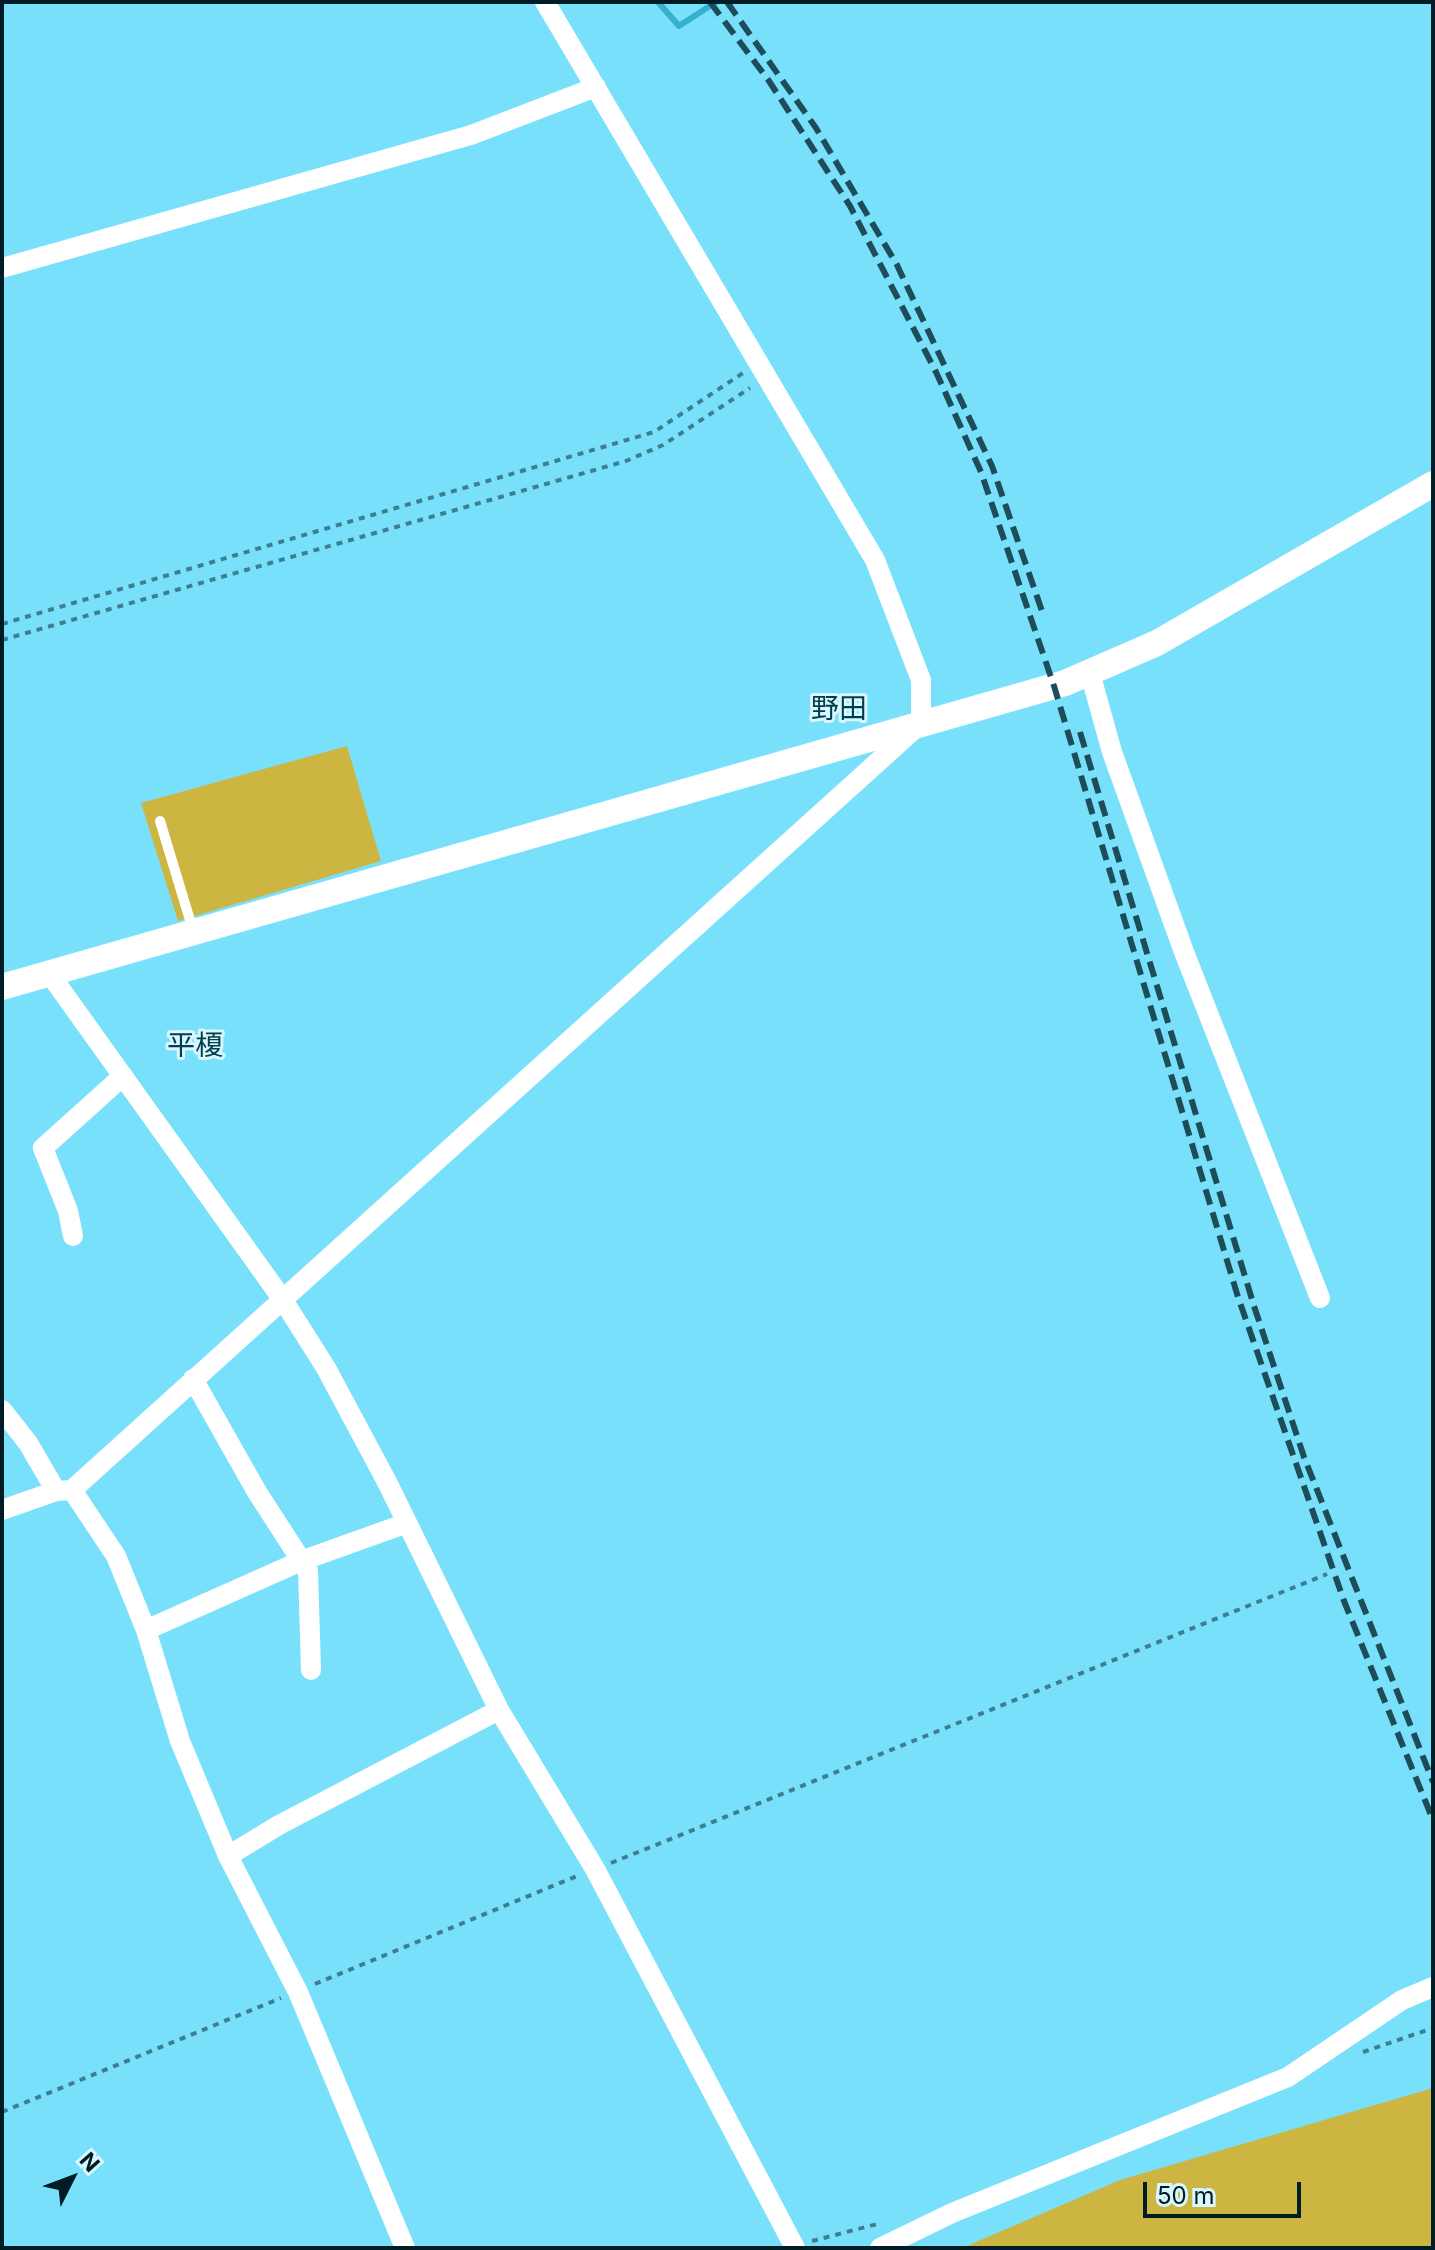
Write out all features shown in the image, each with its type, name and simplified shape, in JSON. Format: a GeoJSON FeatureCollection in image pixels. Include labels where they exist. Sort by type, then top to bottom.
{"type":"FeatureCollection","features":[{"type":"Feature","properties":{"kind":"street"},"geometry":{"type":"LineString","coordinates":[[2,1510],[64,1491],[283,1300],[921,723],[921,680],[875,560],[545,2]]}},
{"type":"Feature","properties":{"kind":"street"},"geometry":{"type":"LineString","coordinates":[[2,268],[471,135],[596,87]]}},
{"type":"Feature","properties":{"kind":"street"},"geometry":{"type":"LineString","coordinates":[[2,987],[1090,673],[1157,643],[1433,484]]}},
{"type":"Feature","properties":{"kind":"street"},"geometry":{"type":"LineString","coordinates":[[1090,673],[1112,752],[1184,952],[1320,1298]]}},
{"type":"Feature","properties":{"kind":"street"},"geometry":{"type":"LineString","coordinates":[[49,973],[283,1300],[326,1368],[499,1710],[595,1869],[795,2248]]}},
{"type":"Feature","properties":{"kind":"street"},"geometry":{"type":"LineString","coordinates":[[73,1236],[68,1211],[43,1148],[123,1076]]}},
{"type":"Feature","properties":{"kind":"street"},"geometry":{"type":"LineString","coordinates":[[193,1379],[308,1571],[311,1670]]}},
{"type":"Feature","properties":{"kind":"street"},"geometry":{"type":"LineString","coordinates":[[2,1410],[116,1556],[146,1630],[180,1741],[228,1856],[298,1992],[405,2248]]}},
{"type":"Feature","properties":{"kind":"street"},"geometry":{"type":"LineString","coordinates":[[146,1630],[301,1561],[407,1523]]}},
{"type":"Feature","properties":{"kind":"street"},"geometry":{"type":"LineString","coordinates":[[228,1856],[279,1825],[499,1710]]}},
{"type":"Feature","properties":{"kind":"street"},"geometry":{"type":"LineString","coordinates":[[880,2248],[952,2213],[1288,2077],[1402,2000],[1433,1987]]}},
{"type":"Feature","properties":{"kind":"lane"},"geometry":{"type":"LineString","coordinates":[[160,821],[194,932]]}},
{"type":"Feature","properties":{"kind":"path"},"geometry":{"type":"LineString","coordinates":[[2,624],[654,432],[763,370]]}},
{"type":"Feature","properties":{"kind":"path"},"geometry":{"type":"LineString","coordinates":[[2,640],[626,461],[663,445],[763,370]]}},
{"type":"Feature","properties":{"kind":"path"},"geometry":{"type":"LineString","coordinates":[[2,2112],[1327,1574]]}},
{"type":"Feature","properties":{"kind":"shaded area"},"geometry":{"type":"Polygon","coordinates":[[[347,746],[381,861],[178,921],[141,803],[347,746]]]}},
{"type":"Feature","properties":{"kind":"shaded area"},"geometry":{"type":"Polygon","coordinates":[[[1433,2088],[1433,2248],[962,2248],[1120,2180],[1433,2088]]]}},
{"type":"Feature","properties":{"kind":"waterway"},"geometry":{"type":"LineString","coordinates":[[658,2],[679,26],[716,2]]}},
{"type":"Feature","properties":{"kind":"railway"},"geometry":{"type":"LineString","coordinates":[[710,2],[769,81],[850,206],[936,372],[981,472],[1054,686],[1238,1297],[1344,1601],[1433,1820]]}},
{"type":"Feature","properties":{"kind":"railway"},"geometry":{"type":"LineString","coordinates":[[727,2],[816,128],[897,265],[992,466],[1043,614]]}},
{"type":"Feature","properties":{"kind":"railway"},"geometry":{"type":"LineString","coordinates":[[1080,732],[1254,1306],[1304,1457],[1433,1782]]}},
{"type":"Feature","properties":{"kind":"district","name":"野田"},"geometry":{"type":"Point","coordinates":[839,710]}},
{"type":"Feature","properties":{"kind":"district","name":"平榎"},"geometry":{"type":"Point","coordinates":[195,1047]}}]}
